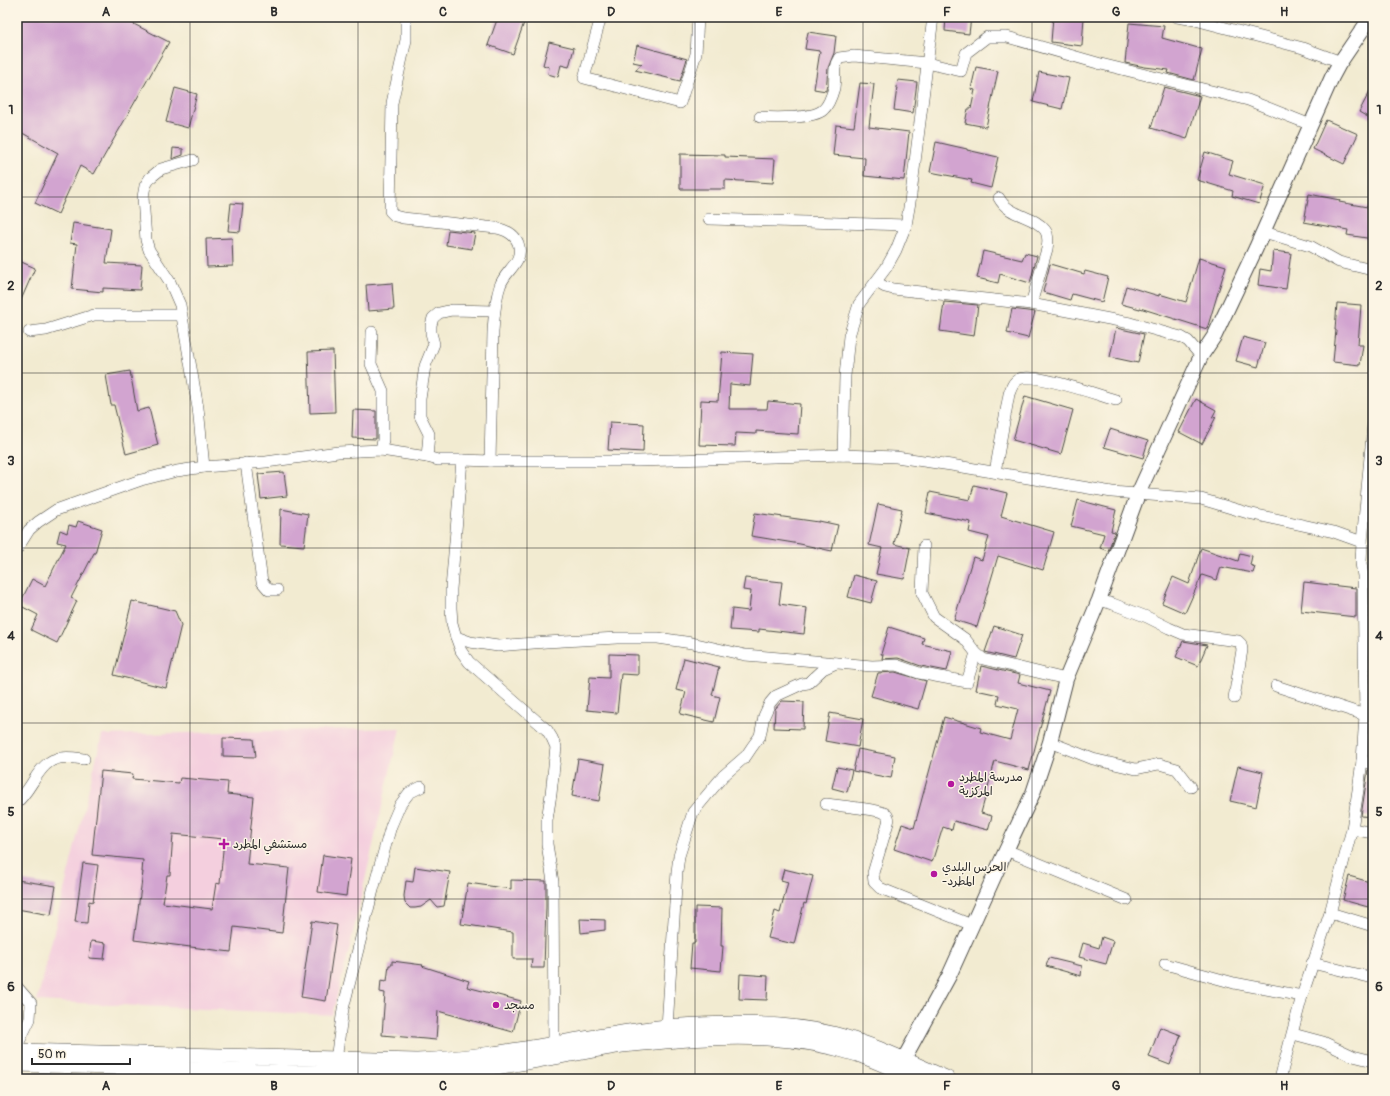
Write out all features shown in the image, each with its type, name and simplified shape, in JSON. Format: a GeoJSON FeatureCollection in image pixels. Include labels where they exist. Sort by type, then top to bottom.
{"type":"FeatureCollection","features":[{"type":"Feature","properties":{"kind":"main road"},"geometry":{"type":"LineString","coordinates":[[17,1064],[448,1060],[510,1052],[554,1043],[667,1027],[767,1024],[791,1026],[833,1034],[859,1042],[898,1070],[948,1079]]}},
{"type":"Feature","properties":{"kind":"main road"},"geometry":{"type":"LineString","coordinates":[[17,1050],[188,1062],[270,1072],[394,1074],[472,1070],[623,1045],[704,1038],[746,1037],[791,1040],[827,1047],[857,1055],[898,1070],[916,1079]]}},
{"type":"Feature","properties":{"kind":"street"},"geometry":{"type":"LineString","coordinates":[[406,17],[406,40],[392,103],[390,211],[395,216],[402,218],[507,230],[514,235],[518,241],[520,249],[518,258],[500,285],[494,311],[490,461]]}},
{"type":"Feature","properties":{"kind":"street"},"geometry":{"type":"LineString","coordinates":[[601,17],[584,78],[680,103],[696,54],[698,17]]}},
{"type":"Feature","properties":{"kind":"street"},"geometry":{"type":"LineString","coordinates":[[843,455],[845,376],[849,336],[859,304],[886,268],[896,250],[906,225],[934,17]]}},
{"type":"Feature","properties":{"kind":"street"},"geometry":{"type":"LineString","coordinates":[[1177,17],[1195,20],[1302,48],[1341,62]]}},
{"type":"Feature","properties":{"kind":"street"},"geometry":{"type":"LineString","coordinates":[[898,1070],[949,976],[1033,793],[1050,742],[1066,680],[1099,600],[1138,494],[1201,356],[1215,335],[1264,232],[1332,77],[1371,17]]}},
{"type":"Feature","properties":{"kind":"street"},"geometry":{"type":"LineString","coordinates":[[760,117],[784,118],[803,116],[824,110],[832,96],[834,72],[839,58],[854,56],[927,63],[961,71],[966,53],[987,37],[1006,37],[1101,64],[1248,100],[1311,125]]}},
{"type":"Feature","properties":{"kind":"street"},"geometry":{"type":"LineString","coordinates":[[193,160],[161,169],[150,178],[145,186],[143,197],[146,240],[150,250],[170,282],[180,305],[197,401],[204,466]]}},
{"type":"Feature","properties":{"kind":"street"},"geometry":{"type":"LineString","coordinates":[[999,198],[1007,208],[1038,224],[1046,231],[1048,240],[1047,249],[1030,304]]}},
{"type":"Feature","properties":{"kind":"street"},"geometry":{"type":"LineString","coordinates":[[708,219],[906,225]]}},
{"type":"Feature","properties":{"kind":"street"},"geometry":{"type":"LineString","coordinates":[[1264,232],[1310,246],[1339,262],[1368,269],[1373,268]]}},
{"type":"Feature","properties":{"kind":"street"},"geometry":{"type":"LineString","coordinates":[[876,282],[885,287],[904,291],[1030,304],[1130,323],[1181,337],[1188,341],[1201,356]]}},
{"type":"Feature","properties":{"kind":"street"},"geometry":{"type":"LineString","coordinates":[[427,457],[429,434],[420,416],[420,399],[425,366],[434,344],[431,329],[433,318],[439,313],[452,310],[494,311]]}},
{"type":"Feature","properties":{"kind":"street"},"geometry":{"type":"LineString","coordinates":[[29,332],[46,330],[94,315],[182,315]]}},
{"type":"Feature","properties":{"kind":"street"},"geometry":{"type":"LineString","coordinates":[[372,332],[371,364],[383,391],[383,440],[381,450]]}},
{"type":"Feature","properties":{"kind":"street"},"geometry":{"type":"LineString","coordinates":[[995,472],[1009,394],[1012,384],[1018,379],[1026,377],[1044,379],[1116,400]]}},
{"type":"Feature","properties":{"kind":"street"},"geometry":{"type":"LineString","coordinates":[[1280,1079],[1302,996],[1330,913],[1368,763],[1365,715],[1368,634],[1361,563],[1373,424]]}},
{"type":"Feature","properties":{"kind":"street"},"geometry":{"type":"LineString","coordinates":[[17,549],[29,530],[56,510],[141,480],[204,466],[246,463],[338,452],[381,450],[438,460],[490,461],[638,461],[843,455],[896,457],[1112,492],[1201,499],[1248,513],[1334,532],[1362,542]]}},
{"type":"Feature","properties":{"kind":"street"},"geometry":{"type":"LineString","coordinates":[[462,460],[451,589],[452,623],[456,637],[461,651],[469,662],[547,730],[556,747],[547,828],[547,844],[553,882],[554,1043]]}},
{"type":"Feature","properties":{"kind":"street"},"geometry":{"type":"LineString","coordinates":[[246,463],[262,582],[269,590],[277,590]]}},
{"type":"Feature","properties":{"kind":"street"},"geometry":{"type":"LineString","coordinates":[[924,546],[922,593],[934,617],[965,639],[976,654],[982,659],[1066,680]]}},
{"type":"Feature","properties":{"kind":"street"},"geometry":{"type":"LineString","coordinates":[[1099,600],[1140,614],[1183,634],[1238,641],[1241,644],[1242,650],[1234,698]]}},
{"type":"Feature","properties":{"kind":"street"},"geometry":{"type":"LineString","coordinates":[[456,637],[470,642],[498,646],[618,638],[658,638],[692,643],[745,654],[872,666],[896,665],[919,673],[967,682],[976,654]]}},
{"type":"Feature","properties":{"kind":"street"},"geometry":{"type":"LineString","coordinates":[[667,1027],[677,872],[679,856],[693,812],[723,776],[746,756],[760,736],[764,716],[776,696],[802,684],[808,683],[823,669],[836,663]]}},
{"type":"Feature","properties":{"kind":"street"},"geometry":{"type":"LineString","coordinates":[[1276,686],[1365,715]]}},
{"type":"Feature","properties":{"kind":"street"},"geometry":{"type":"LineString","coordinates":[[1050,742],[1094,759],[1110,763],[1136,768],[1159,764],[1177,769],[1191,787]]}},
{"type":"Feature","properties":{"kind":"street"},"geometry":{"type":"LineString","coordinates":[[17,802],[49,762],[56,758],[84,759]]}},
{"type":"Feature","properties":{"kind":"street"},"geometry":{"type":"LineString","coordinates":[[336,1060],[343,1009],[391,826],[400,805],[409,793],[421,787]]}},
{"type":"Feature","properties":{"kind":"street"},"geometry":{"type":"LineString","coordinates":[[826,804],[877,811],[886,814],[889,818],[873,878],[877,886],[890,893],[972,925]]}},
{"type":"Feature","properties":{"kind":"street"},"geometry":{"type":"LineString","coordinates":[[1352,829],[1373,833]]}},
{"type":"Feature","properties":{"kind":"street"},"geometry":{"type":"LineString","coordinates":[[1006,850],[1127,900]]}},
{"type":"Feature","properties":{"kind":"street"},"geometry":{"type":"LineString","coordinates":[[1330,913],[1373,926]]}},
{"type":"Feature","properties":{"kind":"street"},"geometry":{"type":"LineString","coordinates":[[1312,963],[1373,978]]}},
{"type":"Feature","properties":{"kind":"street"},"geometry":{"type":"LineString","coordinates":[[1165,964],[1234,983],[1302,996]]}},
{"type":"Feature","properties":{"kind":"street"},"geometry":{"type":"LineString","coordinates":[[17,987],[31,1003],[30,1019],[17,1046]]}},
{"type":"Feature","properties":{"kind":"street"},"geometry":{"type":"LineString","coordinates":[[1293,1034],[1323,1042],[1353,1056],[1373,1061]]}},
{"type":"Feature","properties":{"kind":"shaded area","name":"مستشفي المطرد"},"geometry":{"type":"Polygon","coordinates":[[[400,728],[348,954],[332,1015],[37,1001],[102,735],[400,728]]]}},
{"type":"Feature","properties":{"kind":"building"},"geometry":{"type":"Polygon","coordinates":[[[17,17],[120,17],[169,42],[94,174],[80,166],[58,214],[35,203],[58,153],[17,130],[17,17]]]}},
{"type":"Feature","properties":{"kind":"building"},"geometry":{"type":"Polygon","coordinates":[[[498,17],[526,17],[513,54],[488,45],[498,17]]]}},
{"type":"Feature","properties":{"kind":"building"},"geometry":{"type":"Polygon","coordinates":[[[946,17],[971,17],[969,34],[945,31],[946,17]]]}},
{"type":"Feature","properties":{"kind":"building"},"geometry":{"type":"Polygon","coordinates":[[[1053,17],[1084,17],[1082,46],[1051,42],[1053,17]]]}},
{"type":"Feature","properties":{"kind":"building"},"geometry":{"type":"Polygon","coordinates":[[[1129,23],[1164,26],[1162,38],[1202,49],[1194,80],[1168,73],[1169,70],[1125,63],[1129,23]]]}},
{"type":"Feature","properties":{"kind":"building"},"geometry":{"type":"Polygon","coordinates":[[[808,32],[836,36],[834,53],[828,68],[826,91],[814,89],[820,51],[805,49],[808,32]]]}},
{"type":"Feature","properties":{"kind":"building"},"geometry":{"type":"Polygon","coordinates":[[[549,42],[574,48],[569,67],[561,65],[558,77],[548,74],[549,67],[543,65],[549,42]]]}},
{"type":"Feature","properties":{"kind":"building"},"geometry":{"type":"Polygon","coordinates":[[[637,45],[687,59],[680,81],[635,70],[642,64],[633,62],[637,45]]]}},
{"type":"Feature","properties":{"kind":"building"},"geometry":{"type":"Polygon","coordinates":[[[976,67],[998,71],[986,127],[965,123],[968,109],[971,109],[975,90],[971,89],[976,67]]]}},
{"type":"Feature","properties":{"kind":"building"},"geometry":{"type":"Polygon","coordinates":[[[1039,72],[1069,78],[1062,109],[1033,102],[1039,72]]]}},
{"type":"Feature","properties":{"kind":"building"},"geometry":{"type":"Polygon","coordinates":[[[898,80],[917,82],[913,113],[894,110],[898,80]]]}},
{"type":"Feature","properties":{"kind":"building"},"geometry":{"type":"Polygon","coordinates":[[[860,83],[874,84],[869,127],[909,132],[904,180],[864,176],[865,158],[833,155],[836,125],[854,127],[860,83]]]}},
{"type":"Feature","properties":{"kind":"building"},"geometry":{"type":"Polygon","coordinates":[[[1373,85],[1373,120],[1359,112],[1373,85]]]}},
{"type":"Feature","properties":{"kind":"building"},"geometry":{"type":"Polygon","coordinates":[[[1164,87],[1200,96],[1187,139],[1151,128],[1164,87]]]}},
{"type":"Feature","properties":{"kind":"building"},"geometry":{"type":"Polygon","coordinates":[[[175,88],[197,94],[188,128],[166,122],[175,88]]]}},
{"type":"Feature","properties":{"kind":"building"},"geometry":{"type":"Polygon","coordinates":[[[1326,120],[1358,134],[1344,164],[1313,149],[1326,120]]]}},
{"type":"Feature","properties":{"kind":"building"},"geometry":{"type":"Polygon","coordinates":[[[936,142],[998,157],[991,188],[971,183],[972,180],[930,172],[936,142]]]}},
{"type":"Feature","properties":{"kind":"building"},"geometry":{"type":"Polygon","coordinates":[[[173,148],[183,149],[183,155],[172,159],[173,148]]]}},
{"type":"Feature","properties":{"kind":"building"},"geometry":{"type":"Polygon","coordinates":[[[1205,152],[1233,161],[1229,174],[1265,185],[1259,204],[1232,196],[1233,191],[1197,180],[1205,152]]]}},
{"type":"Feature","properties":{"kind":"building"},"geometry":{"type":"Polygon","coordinates":[[[680,154],[725,155],[725,157],[775,159],[773,183],[725,180],[725,189],[680,189],[680,154]]]}},
{"type":"Feature","properties":{"kind":"building"},"geometry":{"type":"Polygon","coordinates":[[[1309,194],[1340,200],[1339,202],[1373,208],[1373,239],[1347,235],[1348,230],[1304,222],[1309,194]]]}},
{"type":"Feature","properties":{"kind":"building"},"geometry":{"type":"Polygon","coordinates":[[[231,203],[243,204],[240,232],[228,231],[231,203]]]}},
{"type":"Feature","properties":{"kind":"building"},"geometry":{"type":"Polygon","coordinates":[[[73,223],[111,229],[106,263],[142,265],[140,290],[103,288],[103,292],[72,289],[77,244],[70,243],[73,223]]]}},
{"type":"Feature","properties":{"kind":"building"},"geometry":{"type":"Polygon","coordinates":[[[448,230],[475,233],[472,249],[446,245],[448,230]]]}},
{"type":"Feature","properties":{"kind":"building"},"geometry":{"type":"Polygon","coordinates":[[[232,238],[233,266],[207,267],[206,239],[232,238]]]}},
{"type":"Feature","properties":{"kind":"building"},"geometry":{"type":"Polygon","coordinates":[[[983,251],[1022,260],[1025,253],[1037,256],[1030,283],[1000,274],[998,283],[977,278],[983,251]]]}},
{"type":"Feature","properties":{"kind":"building"},"geometry":{"type":"Polygon","coordinates":[[[1273,251],[1291,253],[1286,289],[1258,285],[1260,269],[1271,271],[1273,251]]]}},
{"type":"Feature","properties":{"kind":"building"},"geometry":{"type":"Polygon","coordinates":[[[1199,258],[1226,266],[1207,329],[1140,308],[1121,304],[1126,286],[1186,302],[1199,258]]]}},
{"type":"Feature","properties":{"kind":"building"},"geometry":{"type":"Polygon","coordinates":[[[17,260],[35,268],[17,309],[17,260]]]}},
{"type":"Feature","properties":{"kind":"building"},"geometry":{"type":"Polygon","coordinates":[[[1050,264],[1084,274],[1085,271],[1108,277],[1102,302],[1072,294],[1070,300],[1043,292],[1050,264]]]}},
{"type":"Feature","properties":{"kind":"building"},"geometry":{"type":"Polygon","coordinates":[[[392,283],[394,309],[368,311],[366,285],[392,283]]]}},
{"type":"Feature","properties":{"kind":"building"},"geometry":{"type":"Polygon","coordinates":[[[944,302],[978,305],[974,336],[940,331],[944,302]]]}},
{"type":"Feature","properties":{"kind":"building"},"geometry":{"type":"Polygon","coordinates":[[[1337,303],[1361,305],[1358,345],[1363,345],[1360,365],[1333,362],[1337,303]]]}},
{"type":"Feature","properties":{"kind":"building"},"geometry":{"type":"Polygon","coordinates":[[[1012,309],[1035,312],[1028,338],[1007,333],[1012,309]]]}},
{"type":"Feature","properties":{"kind":"building"},"geometry":{"type":"Polygon","coordinates":[[[1116,328],[1144,334],[1138,363],[1110,357],[1116,328]]]}},
{"type":"Feature","properties":{"kind":"building"},"geometry":{"type":"Polygon","coordinates":[[[1243,337],[1265,343],[1258,367],[1236,361],[1243,337]]]}},
{"type":"Feature","properties":{"kind":"building"},"geometry":{"type":"Polygon","coordinates":[[[333,351],[335,412],[310,413],[308,352],[333,351]]]}},
{"type":"Feature","properties":{"kind":"building"},"geometry":{"type":"Polygon","coordinates":[[[722,352],[753,354],[750,386],[730,384],[729,409],[767,409],[768,401],[800,404],[798,434],[756,431],[756,434],[736,433],[735,446],[699,445],[701,400],[718,401],[722,352]]]}},
{"type":"Feature","properties":{"kind":"building"},"geometry":{"type":"Polygon","coordinates":[[[130,371],[137,411],[149,408],[158,445],[126,454],[114,405],[111,405],[106,375],[130,371]]]}},
{"type":"Feature","properties":{"kind":"building"},"geometry":{"type":"Polygon","coordinates":[[[1025,396],[1073,410],[1061,454],[1013,440],[1025,396]]]}},
{"type":"Feature","properties":{"kind":"building"},"geometry":{"type":"Polygon","coordinates":[[[1196,399],[1216,410],[1212,418],[1216,417],[1202,444],[1179,432],[1196,399]]]}},
{"type":"Feature","properties":{"kind":"building"},"geometry":{"type":"Polygon","coordinates":[[[353,410],[376,411],[376,439],[352,438],[353,410]]]}},
{"type":"Feature","properties":{"kind":"building"},"geometry":{"type":"Polygon","coordinates":[[[610,422],[644,424],[643,452],[608,450],[610,422]]]}},
{"type":"Feature","properties":{"kind":"building"},"geometry":{"type":"Polygon","coordinates":[[[1110,429],[1148,441],[1143,458],[1104,447],[1110,429]]]}},
{"type":"Feature","properties":{"kind":"building"},"geometry":{"type":"Polygon","coordinates":[[[284,472],[287,496],[261,499],[258,474],[284,472]]]}},
{"type":"Feature","properties":{"kind":"building"},"geometry":{"type":"Polygon","coordinates":[[[974,485],[1007,493],[1001,516],[1054,532],[1043,570],[998,556],[977,627],[954,620],[973,557],[982,560],[989,537],[969,532],[971,522],[926,513],[930,492],[970,500],[974,485]]]}},
{"type":"Feature","properties":{"kind":"building"},"geometry":{"type":"Polygon","coordinates":[[[1078,500],[1116,510],[1111,531],[1115,532],[1108,551],[1100,548],[1104,534],[1071,526],[1078,500]]]}},
{"type":"Feature","properties":{"kind":"building"},"geometry":{"type":"Polygon","coordinates":[[[878,504],[902,509],[894,544],[910,548],[904,579],[876,574],[882,548],[869,545],[878,504]]]}},
{"type":"Feature","properties":{"kind":"building"},"geometry":{"type":"Polygon","coordinates":[[[281,509],[308,514],[304,546],[280,544],[281,509]]]}},
{"type":"Feature","properties":{"kind":"building"},"geometry":{"type":"Polygon","coordinates":[[[755,513],[819,521],[838,525],[832,551],[751,536],[755,513]]]}},
{"type":"Feature","properties":{"kind":"building"},"geometry":{"type":"Polygon","coordinates":[[[78,521],[102,529],[95,553],[71,598],[77,601],[57,643],[31,630],[38,615],[19,605],[32,579],[45,586],[66,544],[57,542],[60,530],[67,533],[69,525],[76,527],[78,521]]]}},
{"type":"Feature","properties":{"kind":"building"},"geometry":{"type":"Polygon","coordinates":[[[1201,548],[1238,561],[1240,553],[1252,556],[1250,565],[1255,567],[1253,573],[1221,567],[1217,580],[1202,575],[1185,613],[1162,603],[1173,577],[1189,584],[1201,548]]]}},
{"type":"Feature","properties":{"kind":"building"},"geometry":{"type":"Polygon","coordinates":[[[854,575],[877,581],[871,603],[848,597],[854,575]]]}},
{"type":"Feature","properties":{"kind":"building"},"geometry":{"type":"Polygon","coordinates":[[[745,578],[782,582],[779,604],[807,608],[804,634],[759,629],[759,632],[730,630],[732,609],[749,611],[751,591],[743,590],[745,578]]]}},
{"type":"Feature","properties":{"kind":"building"},"geometry":{"type":"Polygon","coordinates":[[[1304,582],[1356,588],[1356,617],[1301,611],[1304,582]]]}},
{"type":"Feature","properties":{"kind":"building"},"geometry":{"type":"Polygon","coordinates":[[[132,601],[175,611],[181,625],[166,688],[114,675],[132,601]]]}},
{"type":"Feature","properties":{"kind":"building"},"geometry":{"type":"Polygon","coordinates":[[[994,626],[1022,635],[1014,659],[985,652],[994,626]]]}},
{"type":"Feature","properties":{"kind":"building"},"geometry":{"type":"Polygon","coordinates":[[[889,627],[924,638],[922,644],[952,651],[947,671],[921,666],[898,658],[882,659],[883,654],[881,654],[889,627]]]}},
{"type":"Feature","properties":{"kind":"building"},"geometry":{"type":"Polygon","coordinates":[[[1183,641],[1207,645],[1198,666],[1176,657],[1183,641]]]}},
{"type":"Feature","properties":{"kind":"building"},"geometry":{"type":"Polygon","coordinates":[[[609,654],[638,655],[638,675],[621,674],[617,713],[587,710],[590,677],[609,678],[609,654]]]}},
{"type":"Feature","properties":{"kind":"building"},"geometry":{"type":"Polygon","coordinates":[[[684,658],[719,667],[712,695],[720,697],[714,722],[680,714],[686,692],[676,690],[684,658]]]}},
{"type":"Feature","properties":{"kind":"building"},"geometry":{"type":"Polygon","coordinates":[[[981,666],[1020,675],[1018,683],[1050,691],[1029,770],[995,761],[981,813],[992,816],[988,830],[954,821],[952,830],[943,827],[932,862],[894,849],[902,824],[914,828],[944,717],[981,728],[980,732],[1010,740],[1018,709],[997,704],[999,695],[976,690],[981,666]]]}},
{"type":"Feature","properties":{"kind":"building"},"geometry":{"type":"Polygon","coordinates":[[[895,672],[926,681],[918,709],[871,696],[878,673],[895,672]]]}},
{"type":"Feature","properties":{"kind":"building"},"geometry":{"type":"Polygon","coordinates":[[[782,701],[804,702],[803,729],[774,728],[775,709],[782,701]]]}},
{"type":"Feature","properties":{"kind":"building"},"geometry":{"type":"Polygon","coordinates":[[[830,713],[863,719],[858,747],[825,741],[830,713]]]}},
{"type":"Feature","properties":{"kind":"building"},"geometry":{"type":"Polygon","coordinates":[[[223,738],[254,739],[256,757],[223,756],[223,738]]]}},
{"type":"Feature","properties":{"kind":"building"},"geometry":{"type":"Polygon","coordinates":[[[858,749],[895,756],[891,778],[853,771],[858,749]]]}},
{"type":"Feature","properties":{"kind":"building"},"geometry":{"type":"Polygon","coordinates":[[[578,759],[605,764],[599,801],[572,796],[578,759]]]}},
{"type":"Feature","properties":{"kind":"building"},"geometry":{"type":"Polygon","coordinates":[[[1238,766],[1263,772],[1256,807],[1230,801],[1238,766]]]}},
{"type":"Feature","properties":{"kind":"building"},"geometry":{"type":"Polygon","coordinates":[[[837,767],[852,770],[847,792],[832,788],[837,767]]]}},
{"type":"Feature","properties":{"kind":"building"},"geometry":{"type":"Polygon","coordinates":[[[1368,770],[1373,771],[1373,817],[1361,816],[1368,770]]]}},
{"type":"Feature","properties":{"kind":"building"},"geometry":{"type":"Polygon","coordinates":[[[101,771],[133,774],[132,779],[179,783],[180,778],[228,782],[227,794],[254,797],[247,864],[289,868],[282,933],[234,927],[231,952],[134,940],[143,872],[143,860],[92,855],[101,771]],[[173,834],[170,875],[167,875],[163,903],[212,909],[216,883],[220,884],[224,839],[173,834]]]}},
{"type":"Feature","properties":{"kind":"building"},"geometry":{"type":"Polygon","coordinates":[[[323,855],[351,859],[346,896],[318,892],[323,855]]]}},
{"type":"Feature","properties":{"kind":"building"},"geometry":{"type":"Polygon","coordinates":[[[83,863],[98,865],[93,902],[89,901],[87,923],[75,922],[83,863]]]}},
{"type":"Feature","properties":{"kind":"building"},"geometry":{"type":"Polygon","coordinates":[[[415,867],[450,872],[444,906],[437,907],[431,900],[421,907],[415,908],[410,908],[405,903],[404,896],[406,881],[413,882],[415,867]]]}},
{"type":"Feature","properties":{"kind":"building"},"geometry":{"type":"Polygon","coordinates":[[[784,869],[813,876],[806,904],[804,903],[794,944],[768,938],[775,911],[780,913],[788,882],[781,880],[784,869]]]}},
{"type":"Feature","properties":{"kind":"building"},"geometry":{"type":"Polygon","coordinates":[[[1349,876],[1373,883],[1373,890],[1368,907],[1343,900],[1349,876]]]}},
{"type":"Feature","properties":{"kind":"building"},"geometry":{"type":"Polygon","coordinates":[[[17,880],[56,886],[51,915],[17,909],[17,880]]]}},
{"type":"Feature","properties":{"kind":"building"},"geometry":{"type":"Polygon","coordinates":[[[511,880],[546,881],[544,968],[531,968],[532,959],[513,959],[513,932],[461,924],[468,883],[511,889],[511,880]]]}},
{"type":"Feature","properties":{"kind":"building"},"geometry":{"type":"Polygon","coordinates":[[[695,907],[722,908],[721,946],[723,946],[721,971],[690,968],[692,943],[695,943],[695,907]]]}},
{"type":"Feature","properties":{"kind":"building"},"geometry":{"type":"Polygon","coordinates":[[[580,919],[605,920],[605,930],[581,933],[580,919]]]}},
{"type":"Feature","properties":{"kind":"building"},"geometry":{"type":"Polygon","coordinates":[[[312,921],[337,925],[326,1001],[301,997],[312,921]]]}},
{"type":"Feature","properties":{"kind":"building"},"geometry":{"type":"Polygon","coordinates":[[[1102,937],[1113,941],[1106,964],[1079,957],[1083,943],[1099,948],[1102,937]]]}},
{"type":"Feature","properties":{"kind":"building"},"geometry":{"type":"Polygon","coordinates":[[[91,941],[106,943],[104,959],[89,958],[91,941]]]}},
{"type":"Feature","properties":{"kind":"building"},"geometry":{"type":"Polygon","coordinates":[[[1049,958],[1082,966],[1081,976],[1046,966],[1049,958]]]}},
{"type":"Feature","properties":{"kind":"building"},"geometry":{"type":"Polygon","coordinates":[[[392,961],[423,965],[422,966],[469,981],[467,987],[521,1001],[513,1032],[438,1011],[436,1040],[382,1035],[385,993],[380,992],[381,980],[387,981],[389,965],[392,965],[392,961]]]}},
{"type":"Feature","properties":{"kind":"building"},"geometry":{"type":"Polygon","coordinates":[[[740,974],[768,976],[767,1000],[739,999],[740,974]]]}},
{"type":"Feature","properties":{"kind":"building"},"geometry":{"type":"Polygon","coordinates":[[[1160,1027],[1181,1035],[1170,1065],[1149,1057],[1160,1027]]]}},
{"type":"Feature","properties":{"kind":"place","name":"مدرسة المطرد المركزية"},"geometry":{"type":"Point","coordinates":[951,784]}},
{"type":"Feature","properties":{"kind":"place","name":"مستشفي المطرد"},"geometry":{"type":"Point","coordinates":[224,844]}},
{"type":"Feature","properties":{"kind":"place","name":"الحرس البلدي -المطرد"},"geometry":{"type":"Point","coordinates":[934,874]}},
{"type":"Feature","properties":{"kind":"place","name":"مسجد"},"geometry":{"type":"Point","coordinates":[496,1005]}}]}
